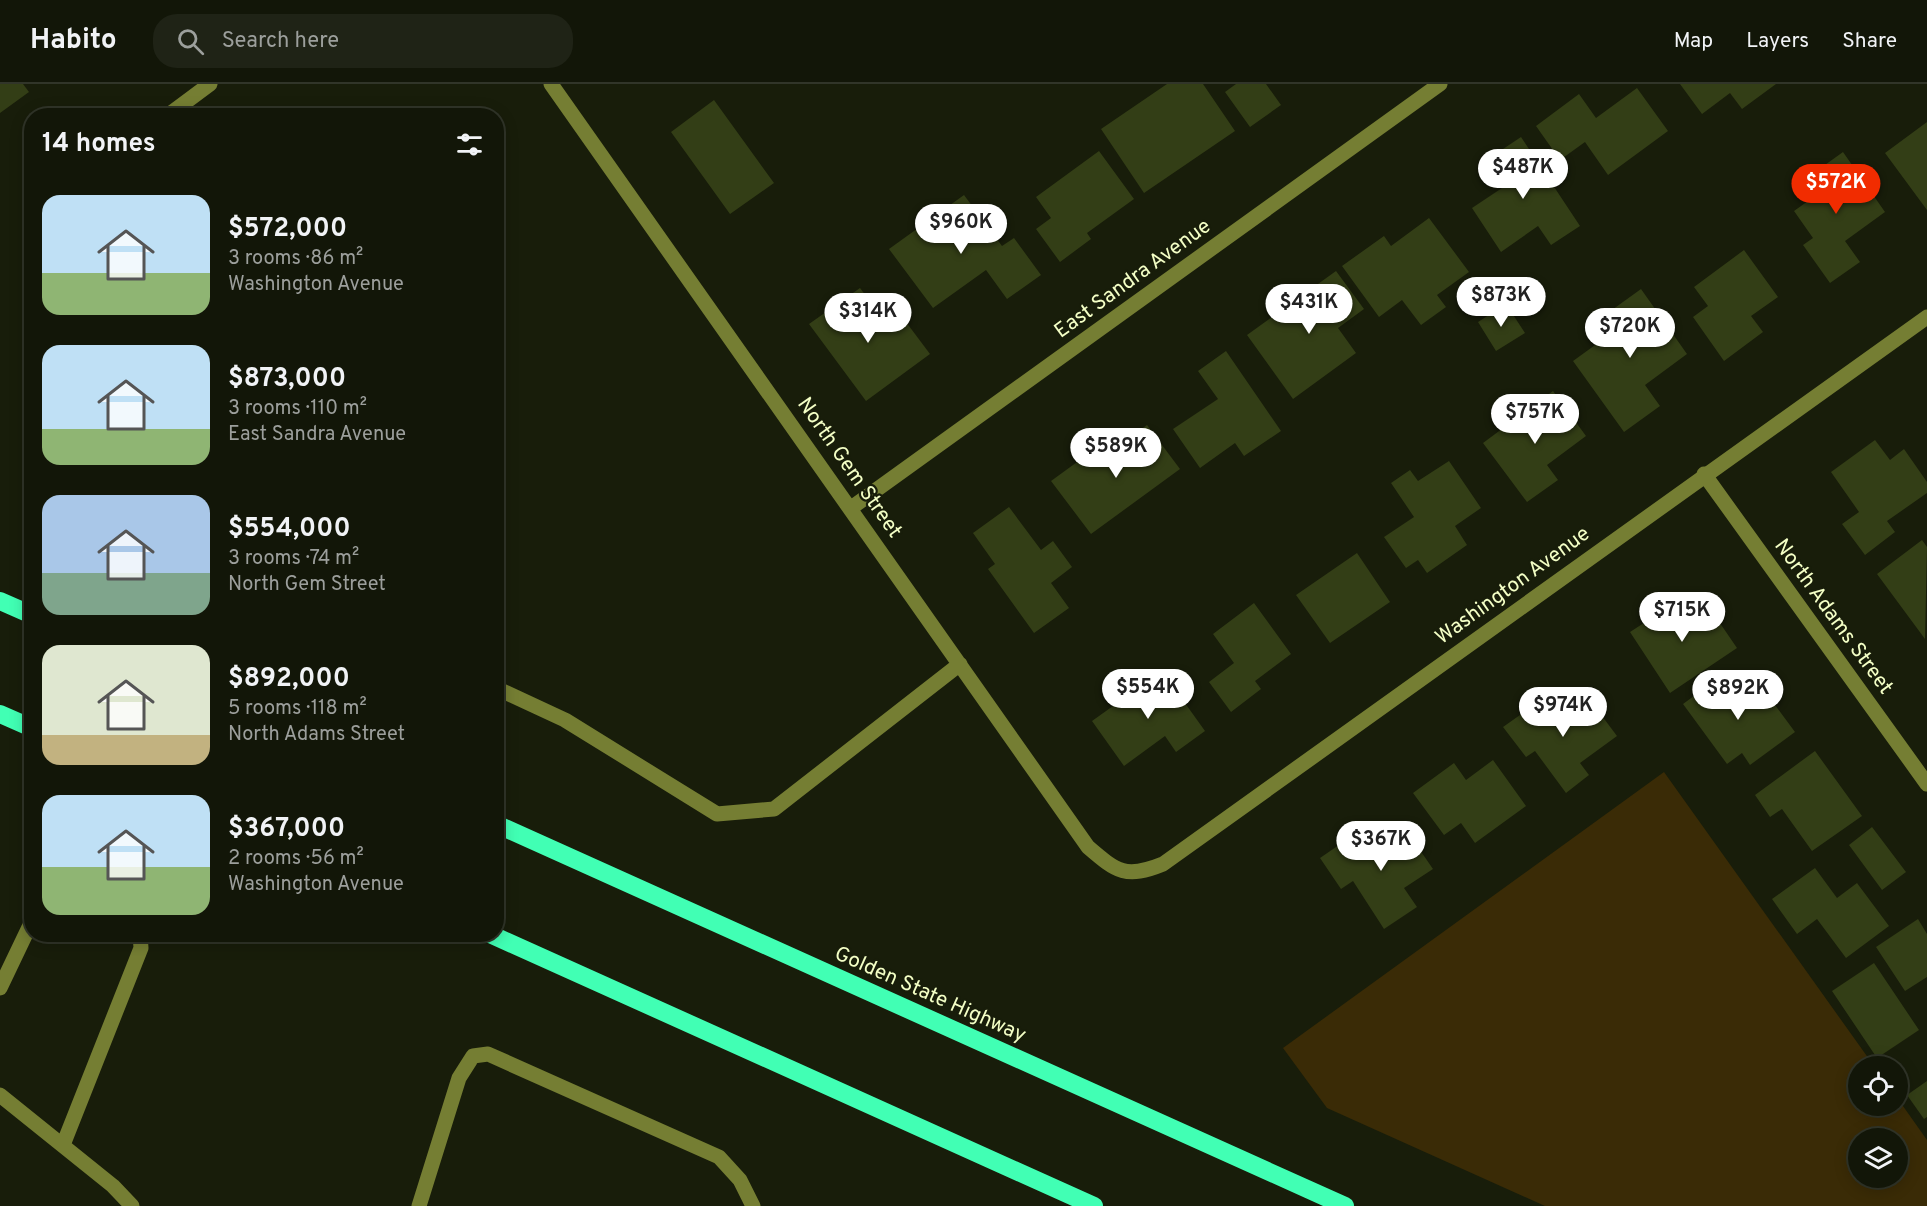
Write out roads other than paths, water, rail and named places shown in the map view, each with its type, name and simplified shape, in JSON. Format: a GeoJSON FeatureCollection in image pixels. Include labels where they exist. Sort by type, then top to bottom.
{"type":"FeatureCollection","features":[{"type":"Feature","properties":{"kind":"highway"},"geometry":{"type":"LineString","coordinates":[[0,601],[24,612]]}},
{"type":"Feature","properties":{"kind":"highway"},"geometry":{"type":"LineString","coordinates":[[0,714],[24,724]]}},
{"type":"Feature","properties":{"kind":"highway","name":"Golden State Highway"},"geometry":{"type":"LineString","coordinates":[[504,828],[1345,1206]]}},
{"type":"Feature","properties":{"kind":"highway"},"geometry":{"type":"LineString","coordinates":[[504,940],[1094,1206]]}},
{"type":"Feature","properties":{"kind":"street"},"geometry":{"type":"LineString","coordinates":[[178,108],[210,84]]}},
{"type":"Feature","properties":{"kind":"street","name":"East Sandra Avenue"},"geometry":{"type":"LineString","coordinates":[[851,508],[1440,84]]}},
{"type":"Feature","properties":{"kind":"street","name":"North Gem Street"},"geometry":{"type":"LineString","coordinates":[[559,87],[1088,847],[1119,870]]}},
{"type":"Feature","properties":{"kind":"street","name":"Washington Avenue"},"geometry":{"type":"LineString","coordinates":[[1119,870],[1140,873],[1163,864],[1704,474],[1927,317]]}},
{"type":"Feature","properties":{"kind":"street","name":"North Adams Street"},"geometry":{"type":"LineString","coordinates":[[1704,474],[1927,784]]}},
{"type":"Feature","properties":{"kind":"street"},"geometry":{"type":"LineString","coordinates":[[504,692],[565,720],[717,814],[774,809],[960,664]]}},
{"type":"Feature","properties":{"kind":"street"},"geometry":{"type":"LineString","coordinates":[[0,988],[24,938]]}},
{"type":"Feature","properties":{"kind":"street"},"geometry":{"type":"LineString","coordinates":[[63,1145],[141,948],[141,942]]}},
{"type":"Feature","properties":{"kind":"street"},"geometry":{"type":"LineString","coordinates":[[419,1206],[459,1078],[473,1056],[488,1054],[719,1157],[740,1180],[753,1206]]}},
{"type":"Feature","properties":{"kind":"street"},"geometry":{"type":"LineString","coordinates":[[0,1095],[113,1186],[132,1206]]}}]}
